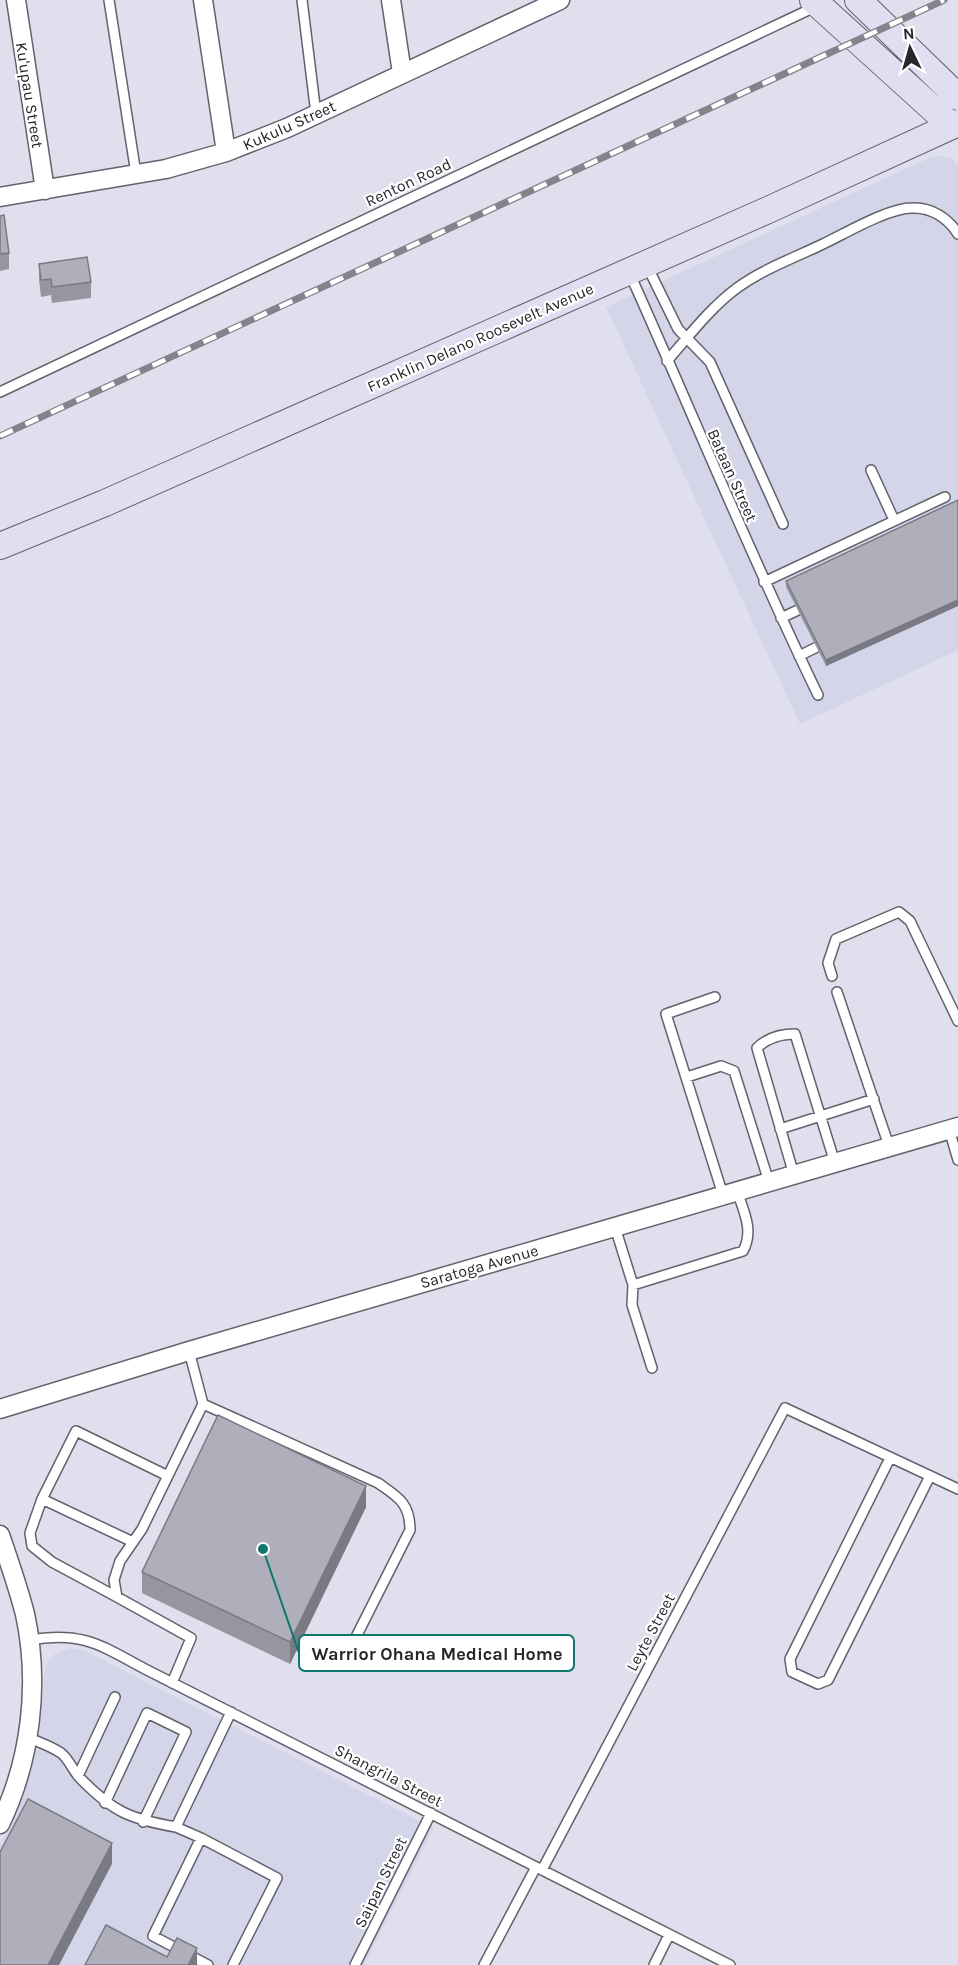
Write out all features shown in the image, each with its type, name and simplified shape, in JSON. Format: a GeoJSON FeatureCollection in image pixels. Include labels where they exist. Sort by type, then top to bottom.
{"type":"FeatureCollection","features":[{"type":"Feature","properties":{"kind":"main road"},"geometry":{"type":"LineString","coordinates":[[858,0],[958,96]]}},
{"type":"Feature","properties":{"kind":"main road"},"geometry":{"type":"LineString","coordinates":[[820,2],[911,88],[955,124]]}},
{"type":"Feature","properties":{"kind":"main road"},"geometry":{"type":"LineString","coordinates":[[911,88],[919,124],[917,134],[911,143]]}},
{"type":"Feature","properties":{"kind":"main road","name":"Franklin Delano Roosevelt Avenue"},"geometry":{"type":"LineString","coordinates":[[0,546],[105,503],[850,173],[955,124]]}},
{"type":"Feature","properties":{"kind":"street","name":"Ku'upau Street"},"geometry":{"type":"LineString","coordinates":[[16,0],[45,190]]}},
{"type":"Feature","properties":{"kind":"street"},"geometry":{"type":"LineString","coordinates":[[203,0],[226,152]]}},
{"type":"Feature","properties":{"kind":"street"},"geometry":{"type":"LineString","coordinates":[[391,0],[402,73]]}},
{"type":"Feature","properties":{"kind":"street","name":"Kukulu Street"},"geometry":{"type":"LineString","coordinates":[[0,197],[166,169],[226,152],[316,114],[560,0]]}},
{"type":"Feature","properties":{"kind":"street","name":"Saratoga Avenue"},"geometry":{"type":"LineString","coordinates":[[0,1409],[189,1351],[953,1128]]}},
{"type":"Feature","properties":{"kind":"street"},"geometry":{"type":"LineString","coordinates":[[0,1535],[20,1594],[29,1640],[32,1683],[27,1737],[17,1782],[0,1824]]}},
{"type":"Feature","properties":{"kind":"lane"},"geometry":{"type":"LineString","coordinates":[[109,0],[136,174]]}},
{"type":"Feature","properties":{"kind":"lane"},"geometry":{"type":"LineString","coordinates":[[302,0],[316,114]]}},
{"type":"Feature","properties":{"kind":"lane","name":"Renton Road"},"geometry":{"type":"LineString","coordinates":[[0,392],[820,2]]}},
{"type":"Feature","properties":{"kind":"lane"},"geometry":{"type":"LineString","coordinates":[[667,361],[724,298],[753,278],[894,211],[911,207],[929,210],[945,218],[958,234]]}},
{"type":"Feature","properties":{"kind":"lane"},"geometry":{"type":"LineString","coordinates":[[640,266],[651,274],[674,323],[711,362],[783,524]]}},
{"type":"Feature","properties":{"kind":"lane","name":"Bataan Street"},"geometry":{"type":"LineString","coordinates":[[640,266],[633,282],[764,582],[818,695]]}},
{"type":"Feature","properties":{"kind":"lane"},"geometry":{"type":"LineString","coordinates":[[870,470],[894,520]]}},
{"type":"Feature","properties":{"kind":"lane"},"geometry":{"type":"LineString","coordinates":[[764,582],[945,497]]}},
{"type":"Feature","properties":{"kind":"lane"},"geometry":{"type":"LineString","coordinates":[[781,618],[798,610]]}},
{"type":"Feature","properties":{"kind":"lane"},"geometry":{"type":"LineString","coordinates":[[799,656],[817,647]]}},
{"type":"Feature","properties":{"kind":"lane"},"geometry":{"type":"LineString","coordinates":[[832,976],[828,963],[836,939],[899,912],[910,921],[958,1021]]}},
{"type":"Feature","properties":{"kind":"lane"},"geometry":{"type":"LineString","coordinates":[[837,992],[890,1146]]}},
{"type":"Feature","properties":{"kind":"lane"},"geometry":{"type":"LineString","coordinates":[[633,1285],[743,1251],[747,1244],[749,1227],[730,1193],[666,1014],[715,997]]}},
{"type":"Feature","properties":{"kind":"lane"},"geometry":{"type":"LineString","coordinates":[[794,1176],[757,1048],[762,1042],[783,1034],[795,1034],[835,1163]]}},
{"type":"Feature","properties":{"kind":"lane"},"geometry":{"type":"LineString","coordinates":[[687,1077],[721,1066],[734,1071],[769,1182]]}},
{"type":"Feature","properties":{"kind":"lane"},"geometry":{"type":"LineString","coordinates":[[780,1129],[874,1099]]}},
{"type":"Feature","properties":{"kind":"lane"},"geometry":{"type":"LineString","coordinates":[[953,1128],[958,1160]]}},
{"type":"Feature","properties":{"kind":"lane"},"geometry":{"type":"LineString","coordinates":[[615,1227],[633,1285],[632,1305],[652,1368]]}},
{"type":"Feature","properties":{"kind":"lane"},"geometry":{"type":"LineString","coordinates":[[117,1597],[114,1580],[120,1561],[142,1529],[203,1404],[189,1351]]}},
{"type":"Feature","properties":{"kind":"lane"},"geometry":{"type":"LineString","coordinates":[[203,1404],[378,1483],[399,1498],[410,1515],[410,1530],[356,1637]]}},
{"type":"Feature","properties":{"kind":"lane","name":"Leyte Street"},"geometry":{"type":"LineString","coordinates":[[484,1965],[539,1868],[785,1408],[890,1458]]}},
{"type":"Feature","properties":{"kind":"lane"},"geometry":{"type":"LineString","coordinates":[[168,1476],[76,1431],[42,1499],[30,1533],[32,1546],[52,1562],[191,1638],[172,1683]]}},
{"type":"Feature","properties":{"kind":"lane"},"geometry":{"type":"LineString","coordinates":[[930,1476],[828,1680],[819,1684],[792,1672],[790,1659],[890,1458],[930,1476],[958,1489]]}},
{"type":"Feature","properties":{"kind":"lane"},"geometry":{"type":"LineString","coordinates":[[42,1499],[133,1542]]}},
{"type":"Feature","properties":{"kind":"lane","name":"Shangrila Street"},"geometry":{"type":"LineString","coordinates":[[29,1640],[63,1637],[94,1641],[172,1683],[730,1965]]}},
{"type":"Feature","properties":{"kind":"lane"},"geometry":{"type":"LineString","coordinates":[[78,1776],[115,1697]]}},
{"type":"Feature","properties":{"kind":"lane"},"geometry":{"type":"LineString","coordinates":[[176,1827],[231,1712]]}},
{"type":"Feature","properties":{"kind":"lane"},"geometry":{"type":"LineString","coordinates":[[105,1803],[147,1713],[186,1732],[143,1822]]}},
{"type":"Feature","properties":{"kind":"lane"},"geometry":{"type":"LineString","coordinates":[[27,1737],[62,1754],[78,1776],[105,1803],[124,1815],[143,1822],[176,1827],[277,1878],[233,1965]]}},
{"type":"Feature","properties":{"kind":"lane","name":"Saipan Street"},"geometry":{"type":"LineString","coordinates":[[355,1965],[431,1813]]}},
{"type":"Feature","properties":{"kind":"lane"},"geometry":{"type":"LineString","coordinates":[[201,1838],[153,1936],[208,1965]]}},
{"type":"Feature","properties":{"kind":"lane"},"geometry":{"type":"LineString","coordinates":[[654,1965],[669,1935]]}},
{"type":"Feature","properties":{"kind":"shaded area"},"geometry":{"type":"Polygon","coordinates":[[[931,157],[951,158],[958,165],[958,650],[800,724],[606,307],[931,157]]]}},
{"type":"Feature","properties":{"kind":"shaded area"},"geometry":{"type":"Polygon","coordinates":[[[70,1648],[85,1651],[434,1828],[364,1965],[0,1965],[0,1844],[16,1812],[31,1771],[40,1728],[47,1663],[56,1653],[70,1648]]]}},
{"type":"Feature","properties":{"kind":"building"},"geometry":{"type":"Polygon","coordinates":[[[4,215],[9,253],[0,254],[0,216],[4,215]]]}},
{"type":"Feature","properties":{"kind":"building"},"geometry":{"type":"Polygon","coordinates":[[[87,257],[91,282],[52,287],[51,279],[41,280],[39,264],[87,257]]]}},
{"type":"Feature","properties":{"kind":"building"},"geometry":{"type":"Polygon","coordinates":[[[958,500],[958,600],[826,660],[786,581],[958,500]]]}},
{"type":"Feature","properties":{"kind":"building"},"geometry":{"type":"Polygon","coordinates":[[[218,1415],[366,1486],[290,1642],[142,1572],[218,1415]]]}},
{"type":"Feature","properties":{"kind":"building"},"geometry":{"type":"Polygon","coordinates":[[[28,1799],[112,1843],[48,1965],[0,1965],[0,1852],[28,1799]]]}},
{"type":"Feature","properties":{"kind":"building"},"geometry":{"type":"Polygon","coordinates":[[[106,1925],[167,1957],[177,1938],[197,1948],[188,1965],[85,1965],[106,1925]]]}},
{"type":"Feature","properties":{"kind":"railway"},"geometry":{"type":"LineString","coordinates":[[0,436],[944,0]]}},
{"type":"Feature","properties":{"kind":"place","name":"Warrior Ohana Medical Home"},"geometry":{"type":"Point","coordinates":[263,1549]}}]}
